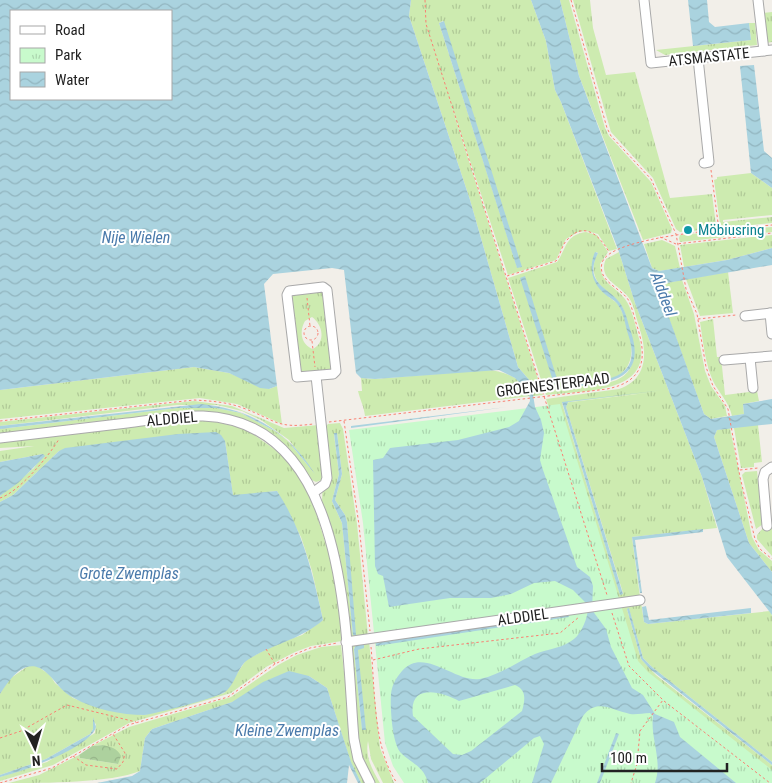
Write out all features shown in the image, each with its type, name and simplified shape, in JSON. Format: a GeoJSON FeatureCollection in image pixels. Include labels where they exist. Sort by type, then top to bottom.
{"type":"FeatureCollection","features":[{"type":"Feature","properties":{"kind":"street","name":"ATSMASTATE"},"geometry":{"type":"LineString","coordinates":[[644,0],[651,63],[768,50]]}},
{"type":"Feature","properties":{"kind":"street"},"geometry":{"type":"LineString","coordinates":[[758,0],[768,50]]}},
{"type":"Feature","properties":{"kind":"street"},"geometry":{"type":"LineString","coordinates":[[698,58],[707,163]]}},
{"type":"Feature","properties":{"kind":"street"},"geometry":{"type":"LineString","coordinates":[[323,288],[327,290],[336,371],[333,374],[316,376],[300,378],[296,375],[287,295],[290,291],[323,288]]}},
{"type":"Feature","properties":{"kind":"street"},"geometry":{"type":"LineString","coordinates":[[745,316],[771,313],[772,334]]}},
{"type":"Feature","properties":{"kind":"street"},"geometry":{"type":"LineString","coordinates":[[724,360],[772,356]]}},
{"type":"Feature","properties":{"kind":"street"},"geometry":{"type":"LineString","coordinates":[[750,358],[753,388]]}},
{"type":"Feature","properties":{"kind":"street"},"geometry":{"type":"LineString","coordinates":[[314,492],[325,484],[327,478],[316,376]]}},
{"type":"Feature","properties":{"kind":"street","name":"ALDDIEL"},"geometry":{"type":"LineString","coordinates":[[0,438],[177,417],[220,418],[256,430],[277,445],[301,471],[314,492],[342,593],[354,739],[358,759],[370,783]]}},
{"type":"Feature","properties":{"kind":"street"},"geometry":{"type":"LineString","coordinates":[[767,526],[762,479],[768,470]]}},
{"type":"Feature","properties":{"kind":"street","name":"ALDDIEL"},"geometry":{"type":"LineString","coordinates":[[346,642],[640,600]]}},
{"type":"Feature","properties":{"kind":"path"},"geometry":{"type":"LineString","coordinates":[[425,0],[426,24],[629,666],[663,700],[770,783]]}},
{"type":"Feature","properties":{"kind":"path"},"geometry":{"type":"LineString","coordinates":[[571,0],[607,128],[611,136],[651,179],[676,234],[685,283],[697,319],[710,378],[729,412],[739,470],[755,539],[760,549],[772,559]]}},
{"type":"Feature","properties":{"kind":"path"},"geometry":{"type":"LineString","coordinates":[[707,163],[719,230]]}},
{"type":"Feature","properties":{"kind":"path"},"geometry":{"type":"LineString","coordinates":[[506,277],[556,261],[567,240],[578,232],[586,231],[597,235],[610,253],[650,239],[676,234],[772,225]]}},
{"type":"Feature","properties":{"kind":"path"},"geometry":{"type":"LineString","coordinates":[[660,237],[678,244],[772,234]]}},
{"type":"Feature","properties":{"kind":"path","name":"GROENESTERPAAD"},"geometry":{"type":"LineString","coordinates":[[370,639],[359,525],[344,421],[618,387],[632,379],[639,368],[643,352],[643,342],[630,303],[603,275],[602,264],[610,253]]}},
{"type":"Feature","properties":{"kind":"path"},"geometry":{"type":"LineString","coordinates":[[306,289],[310,326]]}},
{"type":"Feature","properties":{"kind":"path"},"geometry":{"type":"LineString","coordinates":[[697,319],[740,314],[745,316]]}},
{"type":"Feature","properties":{"kind":"path"},"geometry":{"type":"LineString","coordinates":[[310,326],[318,331],[316,338],[312,340]]}},
{"type":"Feature","properties":{"kind":"path"},"geometry":{"type":"LineString","coordinates":[[310,326],[306,328],[304,334],[306,338],[312,340]]}},
{"type":"Feature","properties":{"kind":"path"},"geometry":{"type":"LineString","coordinates":[[312,340],[316,376]]}},
{"type":"Feature","properties":{"kind":"path"},"geometry":{"type":"LineString","coordinates":[[0,498],[6,496],[36,469],[53,450],[63,430]]}},
{"type":"Feature","properties":{"kind":"path"},"geometry":{"type":"LineString","coordinates":[[739,470],[760,468],[768,470]]}},
{"type":"Feature","properties":{"kind":"path"},"geometry":{"type":"LineString","coordinates":[[372,660],[419,649],[560,633],[573,624],[588,608]]}},
{"type":"Feature","properties":{"kind":"path"},"geometry":{"type":"LineString","coordinates":[[370,639],[381,748],[388,767],[397,783]]}},
{"type":"Feature","properties":{"kind":"path"},"geometry":{"type":"LineString","coordinates":[[0,783],[52,768],[112,733],[138,722],[228,697],[275,664],[310,648],[346,642]]}},
{"type":"Feature","properties":{"kind":"path"},"geometry":{"type":"LineString","coordinates":[[266,649],[275,664]]}},
{"type":"Feature","properties":{"kind":"path"},"geometry":{"type":"LineString","coordinates":[[631,783],[637,764],[638,736],[651,714],[663,700]]}},
{"type":"Feature","properties":{"kind":"path"},"geometry":{"type":"LineString","coordinates":[[0,738],[22,731],[67,705],[138,722]]}},
{"type":"Feature","properties":{"kind":"path"},"geometry":{"type":"LineString","coordinates":[[72,756],[86,765],[117,769],[123,762],[125,753],[122,744],[112,733]]}},
{"type":"Feature","properties":{"kind":"green space"},"geometry":{"type":"Polygon","coordinates":[[[411,0],[531,0],[546,41],[555,90],[617,249],[609,251],[598,234],[586,231],[578,232],[566,239],[556,260],[508,275],[448,95],[543,395],[533,396],[531,382],[518,367],[470,200],[409,16],[411,0]],[[443,21],[439,23],[517,267],[521,267],[443,21]]]}},
{"type":"Feature","properties":{"kind":"green space"},"geometry":{"type":"Polygon","coordinates":[[[560,0],[569,0],[605,128],[609,136],[651,182],[672,229],[671,233],[643,240],[579,76],[560,0]]]}},
{"type":"Feature","properties":{"kind":"green space"},"geometry":{"type":"Polygon","coordinates":[[[573,0],[590,0],[593,28],[606,75],[635,72],[670,198],[712,194],[716,225],[713,229],[680,232],[676,229],[653,178],[611,132],[573,0]]]}},
{"type":"Feature","properties":{"kind":"green space"},"geometry":{"type":"Polygon","coordinates":[[[772,12],[772,42],[766,43],[763,13],[772,12]]]}},
{"type":"Feature","properties":{"kind":"green space"},"geometry":{"type":"Polygon","coordinates":[[[749,23],[755,23],[757,45],[665,55],[656,50],[751,40],[749,23]]]}},
{"type":"Feature","properties":{"kind":"green space"},"geometry":{"type":"Polygon","coordinates":[[[751,173],[772,188],[772,215],[723,220],[723,222],[772,217],[772,223],[723,228],[720,224],[714,180],[717,177],[751,173]]]}},
{"type":"Feature","properties":{"kind":"green space"},"geometry":{"type":"Polygon","coordinates":[[[772,227],[772,232],[680,242],[679,238],[680,235],[772,227]]]}},
{"type":"Feature","properties":{"kind":"green space"},"geometry":{"type":"Polygon","coordinates":[[[586,232],[597,235],[608,252],[600,264],[601,271],[605,280],[621,294],[630,307],[638,335],[641,355],[637,369],[627,379],[613,386],[597,390],[546,395],[508,278],[557,262],[570,239],[586,232]],[[596,252],[593,258],[593,276],[603,292],[619,306],[628,327],[632,350],[626,369],[618,376],[606,380],[606,383],[617,380],[625,375],[630,369],[634,353],[631,334],[623,309],[601,287],[596,279],[594,266],[598,253],[596,252]]]}},
{"type":"Feature","properties":{"kind":"green space"},"geometry":{"type":"Polygon","coordinates":[[[772,235],[772,248],[727,260],[684,267],[680,245],[772,235]]]}},
{"type":"Feature","properties":{"kind":"green space"},"geometry":{"type":"Polygon","coordinates":[[[662,240],[675,246],[680,268],[659,271],[652,268],[644,244],[662,240]]]}},
{"type":"Feature","properties":{"kind":"green space"},"geometry":{"type":"Polygon","coordinates":[[[619,252],[635,303],[702,477],[717,528],[632,537],[640,597],[612,602],[546,399],[619,389],[630,384],[642,369],[644,360],[643,340],[632,303],[625,293],[607,277],[604,266],[606,259],[619,252]],[[567,402],[562,403],[620,594],[623,593],[566,407],[567,402]]]}},
{"type":"Feature","properties":{"kind":"green space"},"geometry":{"type":"Polygon","coordinates":[[[728,272],[733,313],[700,316],[686,279],[728,272]]]}},
{"type":"Feature","properties":{"kind":"green space"},"geometry":{"type":"Polygon","coordinates":[[[682,280],[694,314],[705,371],[711,386],[725,406],[727,416],[711,419],[704,414],[661,297],[659,290],[661,284],[682,280]]]}},
{"type":"Feature","properties":{"kind":"green space"},"geometry":{"type":"Polygon","coordinates":[[[323,291],[333,370],[300,374],[291,294],[323,291]],[[312,317],[305,321],[302,329],[304,341],[313,349],[320,342],[322,333],[316,320],[312,317]]]}},
{"type":"Feature","properties":{"kind":"green space"},"geometry":{"type":"Polygon","coordinates":[[[713,319],[717,357],[721,357],[725,395],[757,391],[759,401],[743,404],[744,414],[732,416],[729,406],[710,374],[700,322],[713,319]]]}},
{"type":"Feature","properties":{"kind":"green space"},"geometry":{"type":"Polygon","coordinates":[[[194,367],[229,373],[269,389],[277,386],[282,424],[237,404],[200,398],[0,419],[0,390],[194,367]]]}},
{"type":"Feature","properties":{"kind":"green space"},"geometry":{"type":"Polygon","coordinates":[[[485,370],[512,376],[524,384],[530,396],[365,416],[358,391],[362,391],[361,378],[375,379],[485,370]]]}},
{"type":"Feature","properties":{"kind":"green space"},"geometry":{"type":"Polygon","coordinates":[[[194,401],[232,406],[284,428],[319,425],[324,476],[322,480],[316,482],[312,480],[289,452],[267,433],[248,423],[223,415],[200,413],[79,423],[0,435],[0,429],[177,408],[216,408],[241,413],[275,431],[288,441],[315,474],[289,440],[261,420],[242,411],[217,405],[177,405],[0,426],[0,422],[194,401]]]}},
{"type":"Feature","properties":{"kind":"green space"},"geometry":{"type":"Polygon","coordinates":[[[560,404],[638,661],[648,672],[772,770],[772,783],[404,783],[393,766],[385,743],[363,523],[349,430],[560,404]]]}},
{"type":"Feature","properties":{"kind":"green space"},"geometry":{"type":"Polygon","coordinates":[[[200,418],[246,429],[284,456],[294,467],[313,502],[332,565],[338,594],[342,641],[311,646],[295,652],[266,667],[231,693],[129,723],[53,765],[0,781],[0,777],[47,762],[95,733],[96,724],[93,722],[93,729],[90,734],[46,759],[0,775],[0,694],[8,680],[28,666],[37,666],[50,675],[55,683],[73,698],[99,708],[144,715],[224,693],[246,660],[276,644],[302,635],[323,620],[312,571],[301,537],[277,491],[233,496],[225,441],[59,451],[13,495],[0,502],[0,496],[34,468],[43,454],[0,462],[0,451],[34,446],[0,448],[0,442],[200,418]]]}},
{"type":"Feature","properties":{"kind":"green space"},"geometry":{"type":"Polygon","coordinates":[[[340,423],[343,429],[357,524],[368,636],[350,638],[346,593],[322,501],[325,427],[328,424],[340,423]],[[337,433],[334,434],[339,474],[332,501],[342,523],[353,634],[355,635],[347,522],[345,515],[335,500],[342,474],[337,433]]]}},
{"type":"Feature","properties":{"kind":"green space"},"geometry":{"type":"Polygon","coordinates":[[[758,425],[762,462],[754,463],[754,467],[741,468],[734,428],[758,425]]]}},
{"type":"Feature","properties":{"kind":"green space"},"geometry":{"type":"Polygon","coordinates":[[[730,428],[752,537],[759,550],[772,561],[772,572],[749,543],[714,437],[717,430],[730,428]]]}},
{"type":"Feature","properties":{"kind":"green space"},"geometry":{"type":"Polygon","coordinates":[[[757,471],[763,524],[756,529],[742,475],[745,472],[757,471]]]}},
{"type":"Feature","properties":{"kind":"green space"},"geometry":{"type":"Polygon","coordinates":[[[763,528],[772,528],[772,556],[757,539],[757,535],[763,528]]]}},
{"type":"Feature","properties":{"kind":"green space"},"geometry":{"type":"Polygon","coordinates":[[[641,602],[644,622],[648,624],[770,611],[772,615],[772,762],[643,658],[629,609],[627,609],[641,659],[656,675],[772,765],[772,783],[640,678],[613,606],[641,602]]]}},
{"type":"Feature","properties":{"kind":"green space"},"geometry":{"type":"Polygon","coordinates":[[[369,641],[380,748],[394,783],[383,783],[371,759],[368,741],[368,758],[380,783],[375,783],[367,768],[362,751],[353,700],[350,648],[353,643],[369,641]],[[364,644],[356,645],[354,649],[362,730],[358,650],[364,644]]]}},
{"type":"Feature","properties":{"kind":"green space"},"geometry":{"type":"Polygon","coordinates":[[[341,645],[352,743],[355,760],[365,783],[361,783],[351,763],[327,688],[309,676],[152,729],[145,738],[140,771],[95,780],[9,783],[39,775],[79,755],[80,758],[118,764],[103,745],[92,746],[129,727],[231,697],[278,665],[297,655],[321,647],[341,645]]]}},
{"type":"Feature","properties":{"kind":"green space"},"geometry":{"type":"Polygon","coordinates":[[[103,745],[118,751],[121,756],[118,764],[80,758],[79,755],[92,746],[103,745]]]}},
{"type":"Feature","properties":{"kind":"water","name":"Nije Wielen"},"geometry":{"type":"Polygon","coordinates":[[[0,0],[411,0],[409,16],[470,200],[518,367],[531,382],[535,407],[544,433],[540,460],[543,470],[577,567],[590,577],[593,586],[592,610],[606,629],[611,647],[632,688],[643,695],[655,714],[674,722],[680,737],[736,783],[655,783],[658,766],[653,733],[653,716],[650,713],[630,714],[599,706],[588,711],[583,716],[551,783],[532,783],[544,744],[540,736],[534,738],[480,783],[428,783],[421,769],[401,753],[394,734],[391,716],[392,691],[396,679],[402,671],[411,664],[420,662],[440,667],[470,679],[487,677],[535,654],[570,642],[580,633],[587,614],[588,605],[573,590],[555,581],[534,583],[511,594],[491,598],[450,598],[389,607],[383,576],[378,574],[375,566],[373,460],[383,458],[390,448],[458,440],[509,427],[519,421],[530,401],[529,392],[515,378],[499,370],[375,379],[361,378],[356,373],[344,270],[332,268],[273,274],[264,284],[277,386],[269,389],[260,388],[229,373],[194,367],[0,390],[0,0]],[[515,685],[459,701],[444,694],[427,692],[416,698],[413,705],[413,716],[453,754],[462,755],[471,751],[522,711],[524,699],[522,690],[515,685]]]}},
{"type":"Feature","properties":{"kind":"water"},"geometry":{"type":"Polygon","coordinates":[[[531,0],[560,0],[579,76],[652,268],[659,271],[727,260],[772,248],[772,265],[661,284],[659,290],[704,414],[711,419],[744,414],[743,404],[772,399],[772,424],[717,430],[714,437],[749,543],[772,572],[772,615],[727,557],[702,477],[635,303],[619,252],[555,90],[546,41],[531,0]]]}},
{"type":"Feature","properties":{"kind":"water"},"geometry":{"type":"Polygon","coordinates":[[[688,0],[707,0],[709,22],[715,27],[749,23],[751,40],[693,46],[688,0]]]}},
{"type":"Feature","properties":{"kind":"water"},"geometry":{"type":"Polygon","coordinates":[[[444,21],[522,267],[517,268],[439,23],[444,21]]]}},
{"type":"Feature","properties":{"kind":"water"},"geometry":{"type":"Polygon","coordinates":[[[754,65],[764,151],[772,158],[772,188],[751,173],[740,66],[754,65]]]}},
{"type":"Feature","properties":{"kind":"water"},"geometry":{"type":"Polygon","coordinates":[[[595,252],[598,253],[594,263],[593,272],[595,278],[615,297],[624,310],[635,348],[634,361],[629,370],[611,381],[573,387],[572,385],[608,379],[618,375],[626,369],[631,361],[632,349],[622,311],[616,302],[601,291],[593,275],[592,264],[595,252]]]}},
{"type":"Feature","properties":{"kind":"water"},"geometry":{"type":"Polygon","coordinates":[[[525,276],[558,382],[554,384],[520,278],[525,276]]]}},
{"type":"Feature","properties":{"kind":"water"},"geometry":{"type":"Polygon","coordinates":[[[663,390],[568,402],[566,407],[623,594],[620,595],[562,402],[663,390]]]}},
{"type":"Feature","properties":{"kind":"water"},"geometry":{"type":"Polygon","coordinates":[[[201,404],[236,411],[252,417],[286,439],[241,413],[216,408],[177,408],[0,429],[0,426],[201,404]]]}},
{"type":"Feature","properties":{"kind":"water"},"geometry":{"type":"Polygon","coordinates":[[[507,407],[351,428],[351,426],[507,407]]]}},
{"type":"Feature","properties":{"kind":"water","name":"Grote Zwemplas"},"geometry":{"type":"Polygon","coordinates":[[[216,432],[225,441],[233,495],[277,491],[286,506],[306,553],[323,620],[297,637],[249,659],[242,666],[229,689],[225,692],[198,702],[160,712],[144,715],[126,714],[90,705],[70,696],[49,675],[34,666],[21,670],[9,681],[0,694],[0,502],[13,495],[59,451],[65,448],[178,434],[216,432]]]}},
{"type":"Feature","properties":{"kind":"water"},"geometry":{"type":"Polygon","coordinates":[[[334,433],[337,433],[342,474],[335,500],[345,515],[347,522],[356,635],[353,635],[342,523],[332,501],[339,474],[334,433]]]}},
{"type":"Feature","properties":{"kind":"water"},"geometry":{"type":"Polygon","coordinates":[[[289,442],[304,459],[315,474],[289,442]]]}},
{"type":"Feature","properties":{"kind":"water"},"geometry":{"type":"Polygon","coordinates":[[[43,454],[45,456],[18,483],[0,496],[0,462],[43,454]]]}},
{"type":"Feature","properties":{"kind":"water"},"geometry":{"type":"Polygon","coordinates":[[[703,529],[703,532],[635,540],[642,593],[640,593],[632,537],[703,529]]]}},
{"type":"Feature","properties":{"kind":"water"},"geometry":{"type":"Polygon","coordinates":[[[646,606],[649,620],[751,608],[751,613],[648,624],[644,622],[642,607],[646,606]]]}},
{"type":"Feature","properties":{"kind":"water"},"geometry":{"type":"Polygon","coordinates":[[[629,608],[643,658],[772,762],[772,765],[650,669],[641,659],[627,609],[629,608]]]}},
{"type":"Feature","properties":{"kind":"water"},"geometry":{"type":"Polygon","coordinates":[[[568,614],[569,617],[376,646],[376,643],[568,614]]]}},
{"type":"Feature","properties":{"kind":"water"},"geometry":{"type":"Polygon","coordinates":[[[364,644],[364,648],[358,650],[366,730],[362,730],[354,649],[356,645],[364,644]]]}},
{"type":"Feature","properties":{"kind":"water","name":"Kleine Zwemplas"},"geometry":{"type":"Polygon","coordinates":[[[289,671],[309,676],[327,688],[351,762],[361,783],[358,783],[349,765],[347,783],[97,783],[132,776],[140,771],[145,738],[152,729],[232,702],[263,682],[289,671]]]}},
{"type":"Feature","properties":{"kind":"water"},"geometry":{"type":"Polygon","coordinates":[[[93,717],[96,727],[91,735],[69,751],[23,770],[0,777],[0,775],[46,759],[90,734],[93,729],[93,717]]]}},
{"type":"Feature","properties":{"kind":"water"},"geometry":{"type":"Polygon","coordinates":[[[616,733],[619,734],[600,783],[597,783],[616,733]]]}},
{"type":"Feature","properties":{"kind":"place","name":"Möbiusring"},"geometry":{"type":"Point","coordinates":[688,230]}},
{"type":"Feature","properties":{"kind":"water label","name":"Alddeel"},"geometry":{"type":"Point","coordinates":[664,294]}}]}
